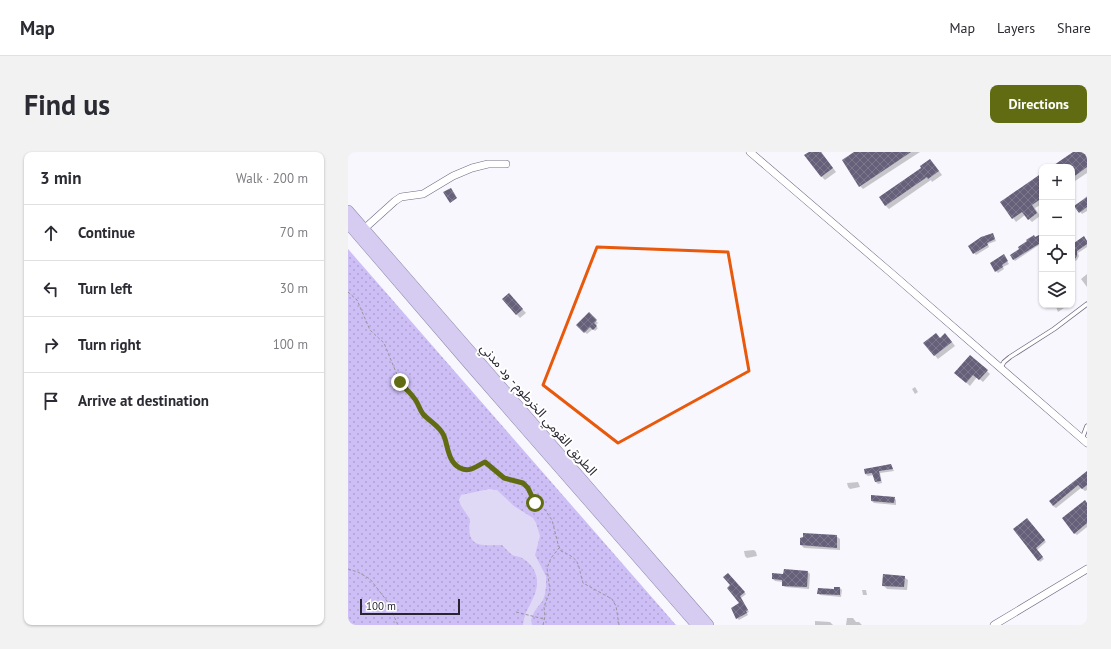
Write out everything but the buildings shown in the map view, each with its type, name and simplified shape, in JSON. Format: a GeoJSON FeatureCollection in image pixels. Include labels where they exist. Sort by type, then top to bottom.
{"type":"FeatureCollection","features":[{"type":"Feature","properties":{"kind":"highway","name":"الطريق القومي الخرطوم - ود مدني"},"geometry":{"type":"LineString","coordinates":[[348,211],[708,625]]}},
{"type":"Feature","properties":{"kind":"highway","name":"الطريق القومي الخرطوم - ود مدني"},"geometry":{"type":"LineString","coordinates":[[348,223],[470,366],[697,625]]}},
{"type":"Feature","properties":{"kind":"street"},"geometry":{"type":"LineString","coordinates":[[750,152],[1084,441]]}},
{"type":"Feature","properties":{"kind":"street"},"geometry":{"type":"LineString","coordinates":[[364,229],[401,197],[422,194],[453,176],[472,168],[488,164],[506,164]]}},
{"type":"Feature","properties":{"kind":"street"},"geometry":{"type":"LineString","coordinates":[[994,625],[1087,569]]}},
{"type":"Feature","properties":{"kind":"lane"},"geometry":{"type":"LineString","coordinates":[[1000,368],[1010,357],[1054,329],[1087,304]]}},
{"type":"Feature","properties":{"kind":"lane"},"geometry":{"type":"LineString","coordinates":[[1084,441],[1087,426]]}},
{"type":"Feature","properties":{"kind":"path"},"geometry":{"type":"LineString","coordinates":[[348,292],[357,300],[370,330],[384,343],[400,382],[415,398],[422,413],[437,426],[444,436],[449,454],[456,466],[469,470],[485,462],[504,478],[523,483],[528,488],[535,503],[545,510],[552,520],[561,551],[573,556],[580,565],[583,583],[612,599],[616,606],[619,625]]}},
{"type":"Feature","properties":{"kind":"path"},"geometry":{"type":"LineString","coordinates":[[543,625],[544,607],[550,591],[547,568],[551,558],[560,548]]}},
{"type":"Feature","properties":{"kind":"path"},"geometry":{"type":"LineString","coordinates":[[348,569],[358,572],[370,579],[386,601],[398,625]]}},
{"type":"Feature","properties":{"kind":"path"},"geometry":{"type":"LineString","coordinates":[[516,612],[544,620]]}},
{"type":"Feature","properties":{"kind":"highlighted area"},"geometry":{"type":"Polygon","coordinates":[[[597,247],[728,252],[749,371],[618,443],[543,385],[597,247]]]}},
{"type":"Feature","properties":{"kind":"shaded area"},"geometry":{"type":"Polygon","coordinates":[[[348,249],[676,625],[348,625],[348,249]]]}},
{"type":"Feature","properties":{"kind":"shaded area"},"geometry":{"type":"Polygon","coordinates":[[[489,489],[497,490],[514,506],[533,518],[536,523],[540,536],[535,555],[546,576],[546,586],[543,600],[534,612],[531,620],[532,625],[523,625],[537,584],[536,574],[530,564],[520,557],[512,555],[502,545],[481,545],[472,540],[470,535],[470,519],[461,506],[459,500],[461,495],[489,489]]]}},
{"type":"Feature","properties":{"kind":"route"},"geometry":{"type":"LineString","coordinates":[[400,382],[415,398],[422,413],[437,426],[444,436],[449,454],[456,466],[469,470],[485,462],[504,478],[523,483],[528,488],[535,503]]}}]}
